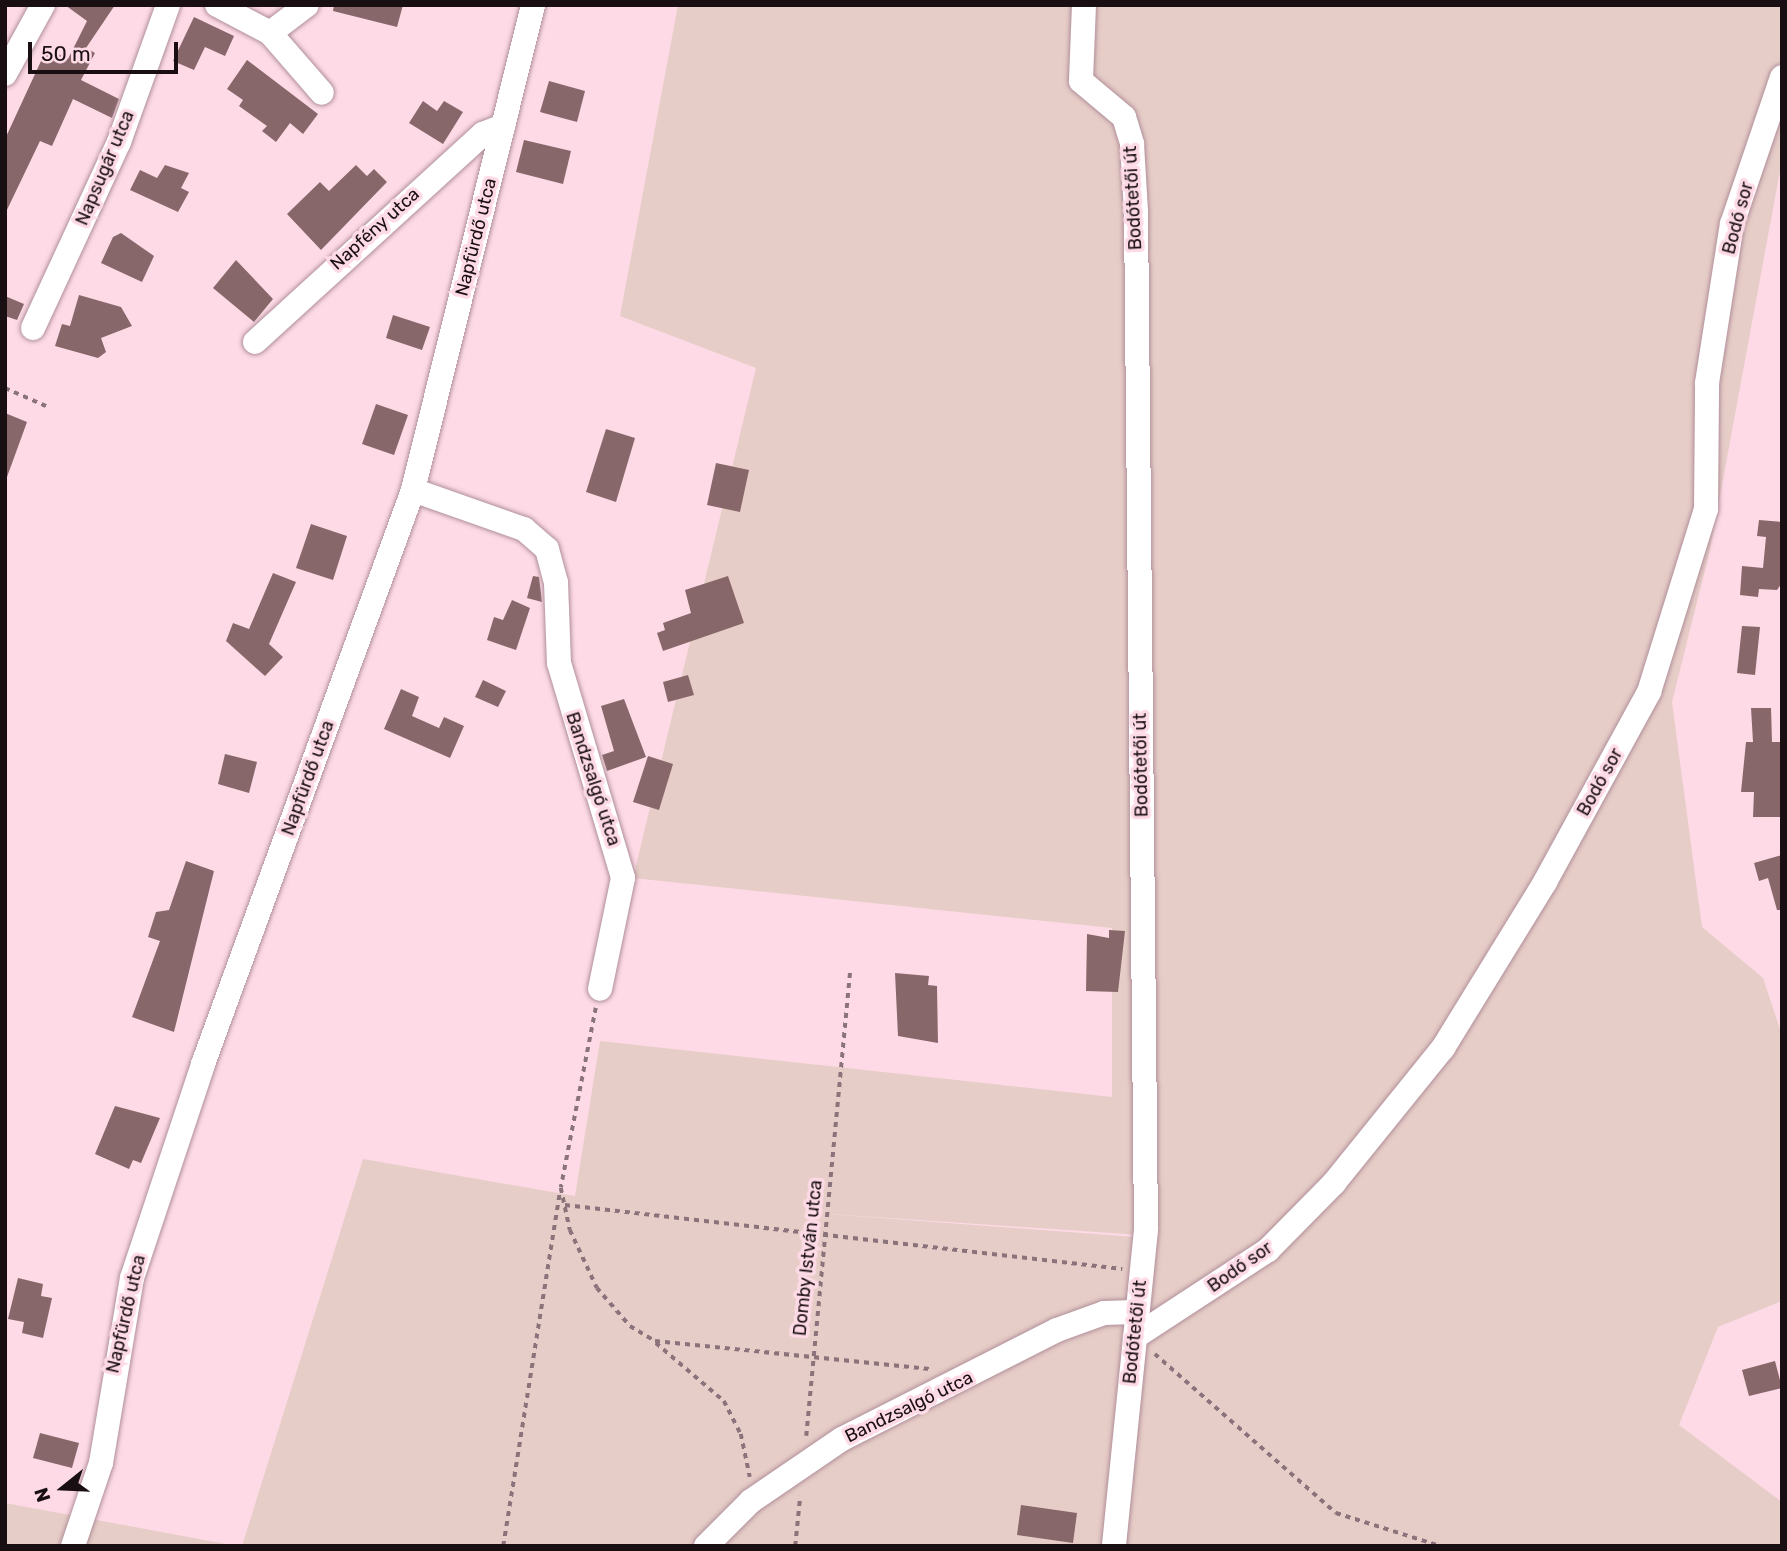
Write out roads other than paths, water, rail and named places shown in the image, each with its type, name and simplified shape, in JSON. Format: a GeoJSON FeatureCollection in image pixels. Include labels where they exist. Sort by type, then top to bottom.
{"type":"FeatureCollection","features":[{"type":"Feature","properties":{"kind":"street"},"geometry":{"type":"LineString","coordinates":[[5,74],[43,5]]}},
{"type":"Feature","properties":{"kind":"street","name":"Napsugár utca"},"geometry":{"type":"LineString","coordinates":[[33,328],[119,142],[168,5]]}},
{"type":"Feature","properties":{"kind":"street"},"geometry":{"type":"LineString","coordinates":[[217,5],[270,33],[322,93]]}},
{"type":"Feature","properties":{"kind":"street"},"geometry":{"type":"LineString","coordinates":[[270,33],[307,5]]}},
{"type":"Feature","properties":{"kind":"street","name":"Napfürdő utca"},"geometry":{"type":"LineString","coordinates":[[73,1546],[101,1463],[132,1278],[203,1064],[413,490],[533,5]]}},
{"type":"Feature","properties":{"kind":"street","name":"Bodótetői út"},"geometry":{"type":"LineString","coordinates":[[1084,5],[1081,82],[1124,117],[1132,144],[1136,211],[1141,1271],[1114,1546]]}},
{"type":"Feature","properties":{"kind":"street","name":"Bodó sor"},"geometry":{"type":"LineString","coordinates":[[1135,1337],[1268,1250],[1334,1183],[1443,1048],[1545,882],[1649,692],[1706,509],[1707,383],[1732,224],[1782,77]]}},
{"type":"Feature","properties":{"kind":"street","name":"Napfény utca"},"geometry":{"type":"LineString","coordinates":[[255,342],[483,134],[503,126]]}},
{"type":"Feature","properties":{"kind":"street","name":"Bandzsalgó utca"},"geometry":{"type":"LineString","coordinates":[[413,490],[524,529],[547,549],[556,582],[559,663],[623,878],[600,989]]}},
{"type":"Feature","properties":{"kind":"street","name":"Bandzsalgó utca"},"geometry":{"type":"LineString","coordinates":[[706,1546],[751,1501],[842,1439],[1057,1330],[1104,1313],[1135,1312]]}}]}
